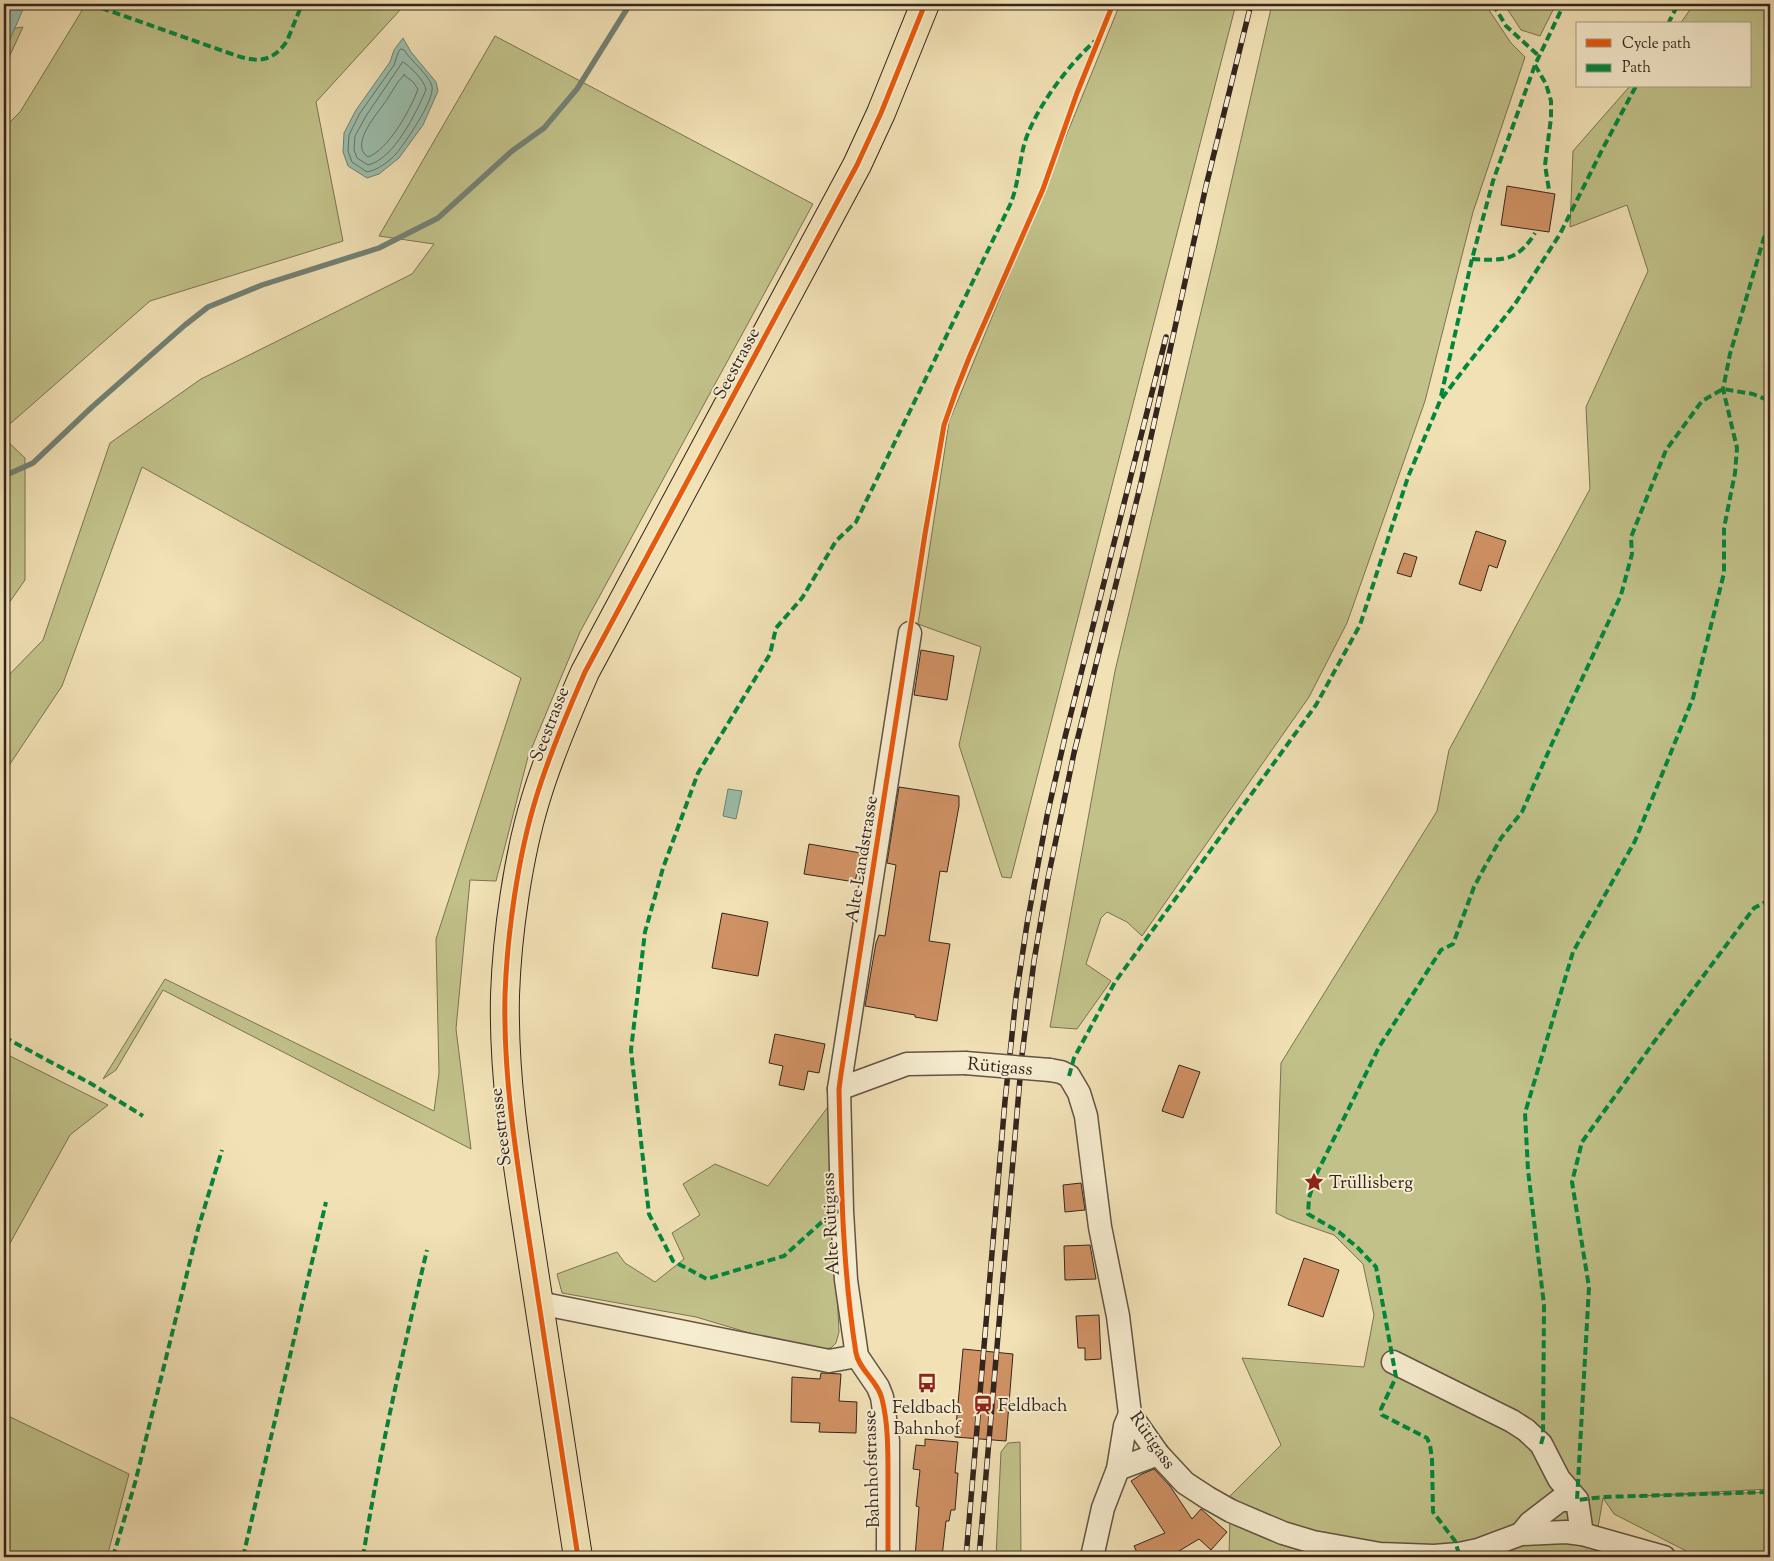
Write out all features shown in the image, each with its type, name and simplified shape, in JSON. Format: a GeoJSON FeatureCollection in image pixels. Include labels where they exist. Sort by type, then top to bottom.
{"type":"FeatureCollection","features":[{"type":"Feature","properties":{"kind":"main road","name":"Seestrasse"},"geometry":{"type":"LineString","coordinates":[[578,1557],[515,1144],[506,1059],[505,994],[510,934],[517,885],[536,800],[557,739],[585,672],[857,165],[884,105],[925,4]]}},
{"type":"Feature","properties":{"kind":"street","name":"Alte Landstrasse"},"geometry":{"type":"LineString","coordinates":[[840,1089],[910,633]]}},
{"type":"Feature","properties":{"kind":"street","name":"Rütigass"},"geometry":{"type":"LineString","coordinates":[[840,1089],[907,1064],[965,1063],[1050,1070],[1069,1076],[1079,1093],[1086,1116],[1100,1227],[1118,1316],[1130,1414],[1158,1454],[1185,1483],[1208,1498],[1256,1522],[1313,1542],[1380,1554],[1434,1556],[1478,1550],[1521,1534],[1566,1532],[1582,1534],[1664,1557]]}},
{"type":"Feature","properties":{"kind":"street","name":"Alte Rütigass"},"geometry":{"type":"LineString","coordinates":[[840,1089],[842,1211],[846,1280],[857,1356]]}},
{"type":"Feature","properties":{"kind":"street"},"geometry":{"type":"LineString","coordinates":[[539,1303],[829,1362],[857,1356]]}},
{"type":"Feature","properties":{"kind":"street","name":"Bahnhofstrasse"},"geometry":{"type":"LineString","coordinates":[[857,1356],[875,1382],[882,1397],[888,1441],[888,1557]]}},
{"type":"Feature","properties":{"kind":"street"},"geometry":{"type":"LineString","coordinates":[[1393,1362],[1473,1400],[1526,1430],[1541,1444],[1559,1479],[1577,1500],[1582,1534]]}},
{"type":"Feature","properties":{"kind":"street"},"geometry":{"type":"LineString","coordinates":[[1092,1557],[1103,1508],[1118,1469],[1130,1414]]}},
{"type":"Feature","properties":{"kind":"street"},"geometry":{"type":"LineString","coordinates":[[1118,1469],[1158,1454]]}},
{"type":"Feature","properties":{"kind":"street"},"geometry":{"type":"LineString","coordinates":[[1521,1534],[1530,1523],[1560,1500],[1577,1500]]}},
{"type":"Feature","properties":{"kind":"green space"},"geometry":{"type":"Polygon","coordinates":[[[86,4],[401,4],[400,10],[316,102],[343,241],[150,301],[11,423],[4,421],[4,128],[20,112],[86,4]]]}},
{"type":"Feature","properties":{"kind":"green space"},"geometry":{"type":"Polygon","coordinates":[[[1120,4],[1236,4],[1011,878],[1002,877],[959,745],[981,647],[918,624],[949,422],[1120,4]]]}},
{"type":"Feature","properties":{"kind":"green space"},"geometry":{"type":"Polygon","coordinates":[[[1272,4],[1485,4],[1511,43],[1525,57],[1473,212],[1425,401],[1347,623],[1309,697],[1142,936],[1127,922],[1107,912],[1101,918],[1086,964],[1111,981],[1077,1029],[1050,1027],[1115,671],[1216,249],[1272,4]]]}},
{"type":"Feature","properties":{"kind":"green space"},"geometry":{"type":"Polygon","coordinates":[[[1504,4],[1556,4],[1540,36],[1521,30],[1504,4]]]}},
{"type":"Feature","properties":{"kind":"green space"},"geometry":{"type":"Polygon","coordinates":[[[1694,4],[1770,4],[1770,1489],[1638,1496],[1770,1492],[1770,1557],[1698,1557],[1614,1514],[1603,1498],[1593,1557],[1229,1557],[1230,1516],[1227,1499],[1281,1445],[1242,1358],[1364,1367],[1374,1315],[1363,1264],[1334,1235],[1276,1213],[1281,1063],[1437,811],[1449,750],[1590,489],[1586,407],[1648,271],[1627,205],[1570,227],[1573,151],[1628,88],[1752,88],[1752,22],[1681,22],[1694,4]]]}},
{"type":"Feature","properties":{"kind":"green space"},"geometry":{"type":"Polygon","coordinates":[[[23,27],[10,55],[4,83],[4,30],[23,27]]]}},
{"type":"Feature","properties":{"kind":"green space"},"geometry":{"type":"Polygon","coordinates":[[[495,36],[813,204],[580,632],[528,757],[496,881],[470,880],[456,1029],[471,1149],[163,990],[116,1070],[103,1079],[165,979],[434,1111],[439,1073],[436,939],[521,678],[142,467],[62,686],[4,773],[4,680],[43,640],[110,443],[201,379],[412,274],[434,244],[379,236],[495,36]]]}},
{"type":"Feature","properties":{"kind":"green space"},"geometry":{"type":"Polygon","coordinates":[[[4,438],[25,458],[25,580],[4,610],[4,438]]]}},
{"type":"Feature","properties":{"kind":"green space"},"geometry":{"type":"Polygon","coordinates":[[[4,1053],[108,1105],[70,1135],[4,1254],[4,1053]]]}},
{"type":"Feature","properties":{"kind":"green space"},"geometry":{"type":"Polygon","coordinates":[[[831,1103],[833,1212],[839,1332],[836,1343],[831,1348],[819,1349],[793,1346],[696,1317],[562,1293],[557,1274],[617,1252],[625,1263],[655,1282],[684,1259],[672,1233],[700,1215],[683,1184],[715,1164],[768,1186],[831,1103]]]}},
{"type":"Feature","properties":{"kind":"green space"},"geometry":{"type":"Polygon","coordinates":[[[4,1414],[129,1474],[107,1557],[4,1557],[4,1414]]]}},
{"type":"Feature","properties":{"kind":"green space"},"geometry":{"type":"Polygon","coordinates":[[[1020,1442],[1021,1557],[996,1557],[1001,1452],[1008,1443],[1020,1442]]]}},
{"type":"Feature","properties":{"kind":"water"},"geometry":{"type":"Polygon","coordinates":[[[4,4],[23,4],[24,7],[4,53],[4,4]]]}},
{"type":"Feature","properties":{"kind":"water"},"geometry":{"type":"Polygon","coordinates":[[[403,38],[411,52],[436,82],[438,91],[423,125],[399,158],[379,174],[367,178],[348,166],[343,152],[344,133],[356,110],[390,62],[394,50],[403,38]]]}},
{"type":"Feature","properties":{"kind":"water"},"geometry":{"type":"Polygon","coordinates":[[[728,789],[742,791],[736,819],[723,816],[728,789]]]}},
{"type":"Feature","properties":{"kind":"building"},"geometry":{"type":"Polygon","coordinates":[[[1507,186],[1555,194],[1549,232],[1501,225],[1507,186]]]}},
{"type":"Feature","properties":{"kind":"building"},"geometry":{"type":"Polygon","coordinates":[[[1476,531],[1506,541],[1497,568],[1489,565],[1481,591],[1459,584],[1476,531]]]}},
{"type":"Feature","properties":{"kind":"building"},"geometry":{"type":"Polygon","coordinates":[[[1404,553],[1417,557],[1411,577],[1397,573],[1404,553]]]}},
{"type":"Feature","properties":{"kind":"building"},"geometry":{"type":"Polygon","coordinates":[[[921,650],[954,656],[947,700],[914,695],[921,650]]]}},
{"type":"Feature","properties":{"kind":"building"},"geometry":{"type":"Polygon","coordinates":[[[899,787],[959,796],[959,806],[947,872],[940,871],[929,941],[950,944],[937,1021],[865,1006],[876,943],[879,935],[885,936],[896,865],[887,863],[899,787]]]}},
{"type":"Feature","properties":{"kind":"building"},"geometry":{"type":"Polygon","coordinates":[[[809,844],[861,853],[855,882],[804,874],[809,844]]]}},
{"type":"Feature","properties":{"kind":"building"},"geometry":{"type":"Polygon","coordinates":[[[722,913],[768,922],[758,976],[712,968],[722,913]]]}},
{"type":"Feature","properties":{"kind":"building"},"geometry":{"type":"Polygon","coordinates":[[[775,1034],[825,1044],[819,1073],[808,1071],[804,1090],[779,1085],[783,1066],[769,1063],[775,1034]]]}},
{"type":"Feature","properties":{"kind":"building"},"geometry":{"type":"Polygon","coordinates":[[[1179,1065],[1200,1072],[1183,1118],[1162,1111],[1179,1065]]]}},
{"type":"Feature","properties":{"kind":"building"},"geometry":{"type":"Polygon","coordinates":[[[1081,1183],[1085,1210],[1065,1212],[1063,1185],[1081,1183]]]}},
{"type":"Feature","properties":{"kind":"building"},"geometry":{"type":"Polygon","coordinates":[[[1090,1245],[1096,1279],[1065,1280],[1064,1246],[1090,1245]]]}},
{"type":"Feature","properties":{"kind":"building"},"geometry":{"type":"Polygon","coordinates":[[[1304,1258],[1339,1270],[1323,1317],[1288,1305],[1304,1258]]]}},
{"type":"Feature","properties":{"kind":"building"},"geometry":{"type":"Polygon","coordinates":[[[1099,1315],[1101,1359],[1085,1360],[1085,1348],[1078,1348],[1076,1316],[1099,1315]]]}},
{"type":"Feature","properties":{"kind":"building"},"geometry":{"type":"Polygon","coordinates":[[[963,1349],[1013,1354],[1006,1441],[955,1437],[963,1349]]]}},
{"type":"Feature","properties":{"kind":"building"},"geometry":{"type":"Polygon","coordinates":[[[821,1373],[841,1374],[839,1401],[857,1402],[856,1433],[819,1432],[820,1423],[791,1422],[792,1377],[820,1379],[821,1373]]]}},
{"type":"Feature","properties":{"kind":"building"},"geometry":{"type":"Polygon","coordinates":[[[925,1439],[958,1442],[955,1473],[958,1473],[955,1510],[951,1510],[949,1521],[946,1521],[942,1557],[915,1557],[919,1507],[916,1506],[920,1470],[913,1469],[916,1445],[925,1446],[925,1439]]]}},
{"type":"Feature","properties":{"kind":"building"},"geometry":{"type":"Polygon","coordinates":[[[1154,1469],[1170,1486],[1192,1519],[1201,1509],[1227,1532],[1211,1550],[1199,1539],[1169,1557],[1139,1557],[1134,1546],[1165,1533],[1131,1481],[1154,1469]]]}},
{"type":"Feature","properties":{"kind":"waterway"},"geometry":{"type":"LineString","coordinates":[[4,476],[33,463],[92,407],[208,307],[262,285],[379,248],[438,218],[512,151],[544,128],[577,89],[630,4]]}},
{"type":"Feature","properties":{"kind":"railway"},"geometry":{"type":"LineString","coordinates":[[979,1557],[1022,1055],[1034,961],[1048,878],[1074,753],[1140,487],[1206,186],[1251,4]]}},
{"type":"Feature","properties":{"kind":"railway"},"geometry":{"type":"LineString","coordinates":[[966,1557],[1005,1101],[1016,997],[1027,924],[1047,816],[1065,737],[1166,337]]}},
{"type":"Feature","properties":{"kind":"marked path"},"geometry":{"type":"LineString","coordinates":[[90,4],[244,58],[259,60],[274,55],[287,41],[302,4]]}},
{"type":"Feature","properties":{"kind":"marked path"},"geometry":{"type":"LineString","coordinates":[[1493,4],[1506,26],[1539,56]]}},
{"type":"Feature","properties":{"kind":"marked path"},"geometry":{"type":"LineString","coordinates":[[1441,396],[1472,259],[1493,181],[1535,65],[1564,4]]}},
{"type":"Feature","properties":{"kind":"marked path"},"geometry":{"type":"LineString","coordinates":[[1669,22],[1678,4]]}},
{"type":"Feature","properties":{"kind":"marked path"},"geometry":{"type":"LineString","coordinates":[[842,1211],[833,1212],[784,1256],[707,1279],[673,1261],[649,1214],[631,1050],[645,932],[663,868],[698,773],[770,654],[776,628],[802,598],[836,541],[856,522],[1010,205],[1029,131],[1044,103],[1063,75],[1095,41]]}},
{"type":"Feature","properties":{"kind":"marked path"},"geometry":{"type":"LineString","coordinates":[[1535,65],[1546,84],[1551,101],[1551,118],[1545,165],[1549,190]]}},
{"type":"Feature","properties":{"kind":"marked path"},"geometry":{"type":"LineString","coordinates":[[1069,1076],[1074,1058],[1115,982],[1316,705],[1360,625],[1408,477],[1440,401],[1515,304],[1560,234],[1635,88]]}},
{"type":"Feature","properties":{"kind":"marked path"},"geometry":{"type":"LineString","coordinates":[[1541,1444],[1543,1437],[1544,1305],[1528,1170],[1525,1113],[1573,952],[1635,841],[1693,698],[1724,573],[1724,528],[1735,473],[1737,448],[1723,389],[1730,354],[1770,217]]}},
{"type":"Feature","properties":{"kind":"marked path"},"geometry":{"type":"LineString","coordinates":[[1472,259],[1493,260],[1509,257],[1522,249],[1535,233]]}},
{"type":"Feature","properties":{"kind":"marked path"},"geometry":{"type":"LineString","coordinates":[[1459,1554],[1455,1541],[1433,1512],[1432,1459],[1427,1438],[1382,1415],[1381,1409],[1396,1377],[1376,1267],[1339,1232],[1308,1214],[1309,1198],[1316,1175],[1379,1047],[1441,950],[1453,944],[1474,887],[1501,838],[1522,812],[1621,595],[1632,554],[1631,537],[1666,450],[1702,401],[1723,389],[1753,394],[1770,401]]}},
{"type":"Feature","properties":{"kind":"marked path"},"geometry":{"type":"LineString","coordinates":[[1770,900],[1754,908],[1582,1142],[1572,1182],[1589,1287],[1577,1500],[1603,1497],[1770,1492]]}},
{"type":"Feature","properties":{"kind":"marked path"},"geometry":{"type":"LineString","coordinates":[[4,1037],[90,1083],[143,1116]]}},
{"type":"Feature","properties":{"kind":"marked path"},"geometry":{"type":"LineString","coordinates":[[113,1557],[135,1483],[198,1229],[222,1150]]}},
{"type":"Feature","properties":{"kind":"marked path"},"geometry":{"type":"LineString","coordinates":[[243,1557],[326,1202]]}},
{"type":"Feature","properties":{"kind":"marked path"},"geometry":{"type":"LineString","coordinates":[[363,1557],[384,1441],[427,1250]]}},
{"type":"Feature","properties":{"kind":"cycle path"},"geometry":{"type":"LineString","coordinates":[[578,1557],[517,1156],[506,1060],[505,995],[508,947],[514,896],[524,845],[536,798],[547,766],[585,672],[857,165],[881,113],[925,4]]}},
{"type":"Feature","properties":{"kind":"cycle path"},"geometry":{"type":"LineString","coordinates":[[888,1557],[888,1455],[885,1417],[880,1393],[858,1359],[851,1320],[842,1188],[839,1089],[841,1074],[925,534],[944,425],[969,358],[1043,189],[1077,93],[1113,4]]}},
{"type":"Feature","properties":{"kind":"place","name":"Trüllisberg"},"geometry":{"type":"Point","coordinates":[1314,1182]}},
{"type":"Feature","properties":{"kind":"place","name":"Feldbach Bahnhof"},"geometry":{"type":"Point","coordinates":[927,1383]}},
{"type":"Feature","properties":{"kind":"place","name":"Feldbach"},"geometry":{"type":"Point","coordinates":[983,1405]}}]}
